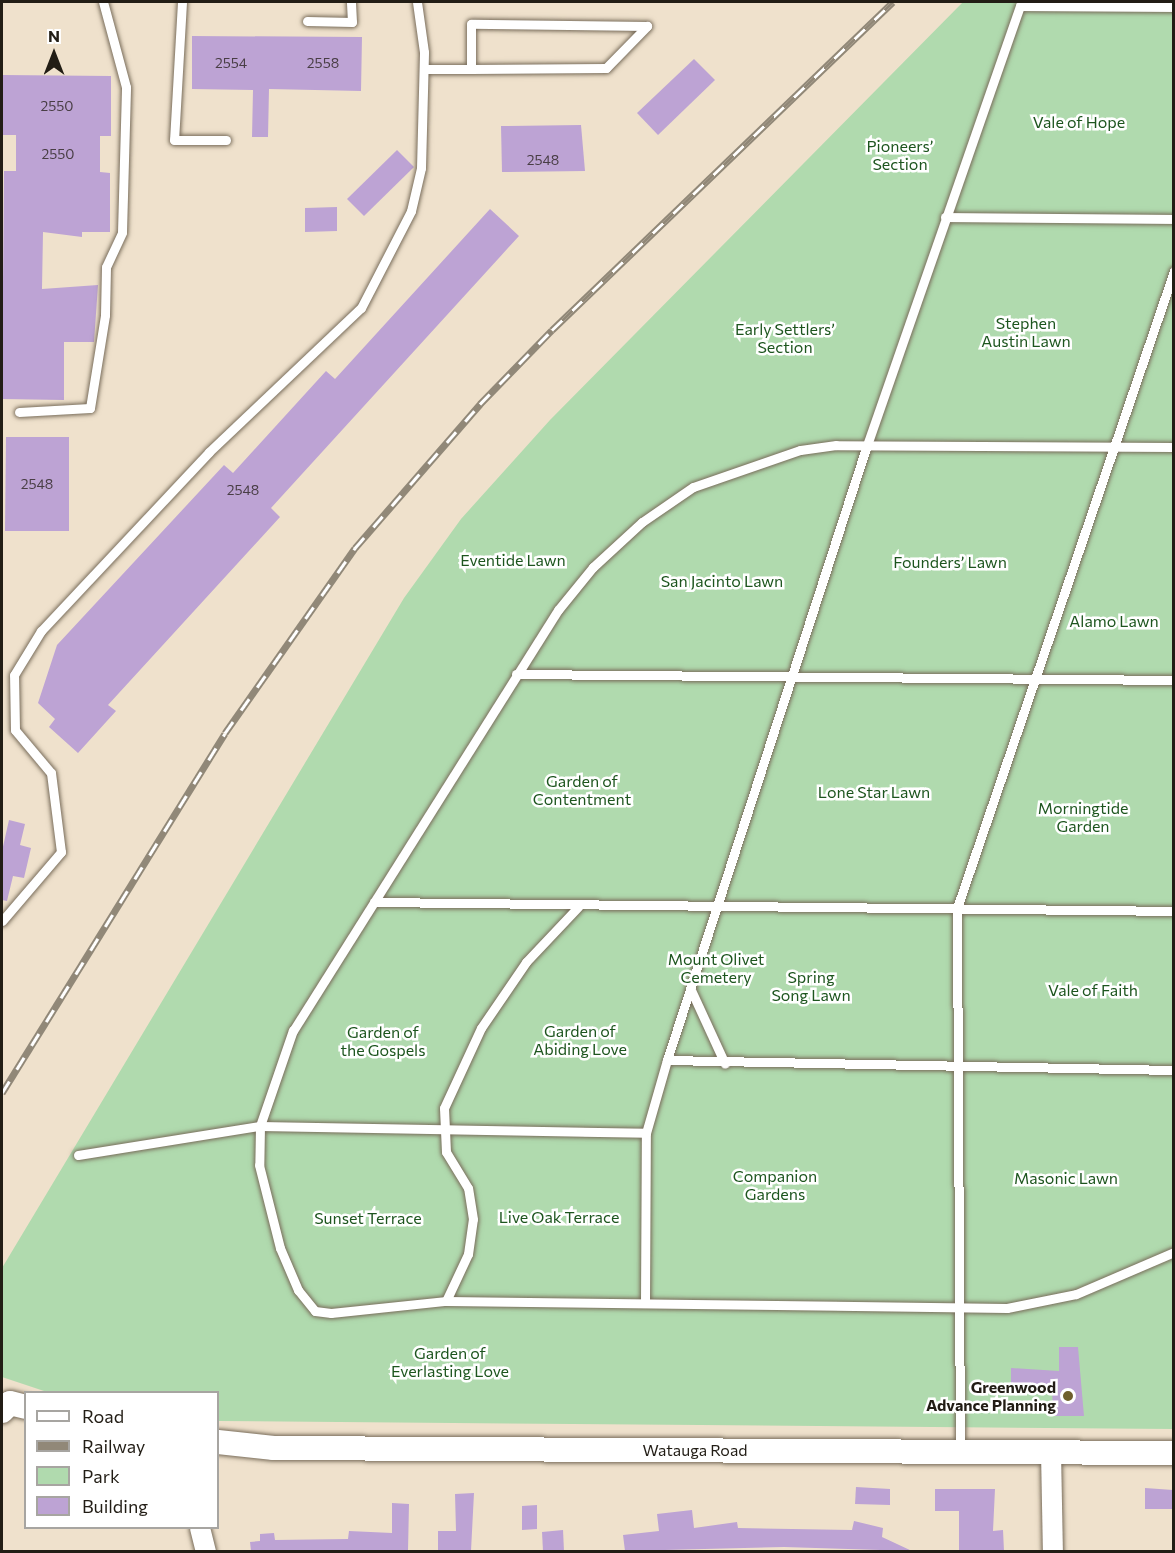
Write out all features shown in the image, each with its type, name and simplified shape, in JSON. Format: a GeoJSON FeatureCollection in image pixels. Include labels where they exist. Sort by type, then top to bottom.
{"type":"FeatureCollection","features":[{"type":"Feature","properties":{"kind":"street","name":"Watauga Road"},"geometry":{"type":"LineString","coordinates":[[219,1443],[286,1448],[1173,1453]]}},
{"type":"Feature","properties":{"kind":"street"},"geometry":{"type":"LineString","coordinates":[[1051,1452],[1053,1551]]}},
{"type":"Feature","properties":{"kind":"street"},"geometry":{"type":"LineString","coordinates":[[201,1529],[206,1551]]}},
{"type":"Feature","properties":{"kind":"lane"},"geometry":{"type":"LineString","coordinates":[[19,412],[90,408],[105,315],[106,267],[122,232],[126,87],[103,2]]}},
{"type":"Feature","properties":{"kind":"lane"},"geometry":{"type":"LineString","coordinates":[[182,2],[174,140],[226,140]]}},
{"type":"Feature","properties":{"kind":"lane"},"geometry":{"type":"LineString","coordinates":[[307,21],[352,22],[351,2]]}},
{"type":"Feature","properties":{"kind":"lane"},"geometry":{"type":"LineString","coordinates":[[2,921],[61,852],[51,774],[15,730],[14,675],[41,631],[161,503],[362,308],[411,211],[420,168],[424,69],[417,2]]}},
{"type":"Feature","properties":{"kind":"lane"},"geometry":{"type":"LineString","coordinates":[[645,1304],[646,1133],[667,1060],[866,448],[1020,6],[1173,7]]}},
{"type":"Feature","properties":{"kind":"lane"},"geometry":{"type":"LineString","coordinates":[[424,69],[471,69],[606,68],[647,26],[471,24],[471,69]]}},
{"type":"Feature","properties":{"kind":"lane"},"geometry":{"type":"LineString","coordinates":[[945,218],[1173,219]]}},
{"type":"Feature","properties":{"kind":"lane"},"geometry":{"type":"LineString","coordinates":[[960,1452],[956,1308],[957,908],[1032,678],[1114,447],[1173,271]]}},
{"type":"Feature","properties":{"kind":"lane"},"geometry":{"type":"LineString","coordinates":[[1172,1250],[1044,1304],[956,1308],[446,1301],[315,1311],[298,1290],[280,1248],[259,1165],[260,1126],[293,1030],[516,674],[592,567],[642,522],[693,487],[800,450],[1173,447]]}},
{"type":"Feature","properties":{"kind":"lane"},"geometry":{"type":"LineString","coordinates":[[516,674],[1173,680]]}},
{"type":"Feature","properties":{"kind":"lane"},"geometry":{"type":"LineString","coordinates":[[374,902],[578,907],[717,906],[1173,911]]}},
{"type":"Feature","properties":{"kind":"lane"},"geometry":{"type":"LineString","coordinates":[[446,1301],[468,1254],[473,1219],[468,1188],[446,1152],[441,1129],[444,1108],[481,1028],[526,962],[578,907]]}},
{"type":"Feature","properties":{"kind":"lane"},"geometry":{"type":"LineString","coordinates":[[691,990],[725,1064]]}},
{"type":"Feature","properties":{"kind":"lane"},"geometry":{"type":"LineString","coordinates":[[667,1060],[725,1064],[1173,1070]]}},
{"type":"Feature","properties":{"kind":"lane"},"geometry":{"type":"LineString","coordinates":[[78,1155],[260,1126],[646,1133]]}},
{"type":"Feature","properties":{"kind":"green space","name":"Mount Olivet Cemetery"},"geometry":{"type":"Polygon","coordinates":[[[963,2],[1173,2],[1173,1429],[219,1421],[219,1391],[44,1391],[2,1377],[2,1268],[404,598],[461,519],[550,420],[963,2]]]}},
{"type":"Feature","properties":{"kind":"building"},"geometry":{"type":"Polygon","coordinates":[[[192,36],[362,37],[361,91],[269,89],[268,137],[252,137],[253,90],[192,89],[192,36]]]}},
{"type":"Feature","properties":{"kind":"building"},"geometry":{"type":"Polygon","coordinates":[[[694,59],[715,80],[658,135],[637,113],[694,59]]]}},
{"type":"Feature","properties":{"kind":"building"},"geometry":{"type":"Polygon","coordinates":[[[3,75],[111,76],[111,136],[100,136],[100,172],[110,173],[110,232],[82,232],[82,237],[43,232],[42,289],[98,285],[94,342],[64,342],[64,400],[2,399],[4,171],[16,171],[16,135],[3,135],[3,75]]]}},
{"type":"Feature","properties":{"kind":"building"},"geometry":{"type":"Polygon","coordinates":[[[581,125],[585,171],[502,172],[501,126],[581,125]]]}},
{"type":"Feature","properties":{"kind":"building"},"geometry":{"type":"Polygon","coordinates":[[[397,150],[414,167],[364,216],[347,199],[397,150]]]}},
{"type":"Feature","properties":{"kind":"building"},"geometry":{"type":"Polygon","coordinates":[[[337,207],[337,231],[305,232],[305,208],[337,207]]]}},
{"type":"Feature","properties":{"kind":"building"},"geometry":{"type":"Polygon","coordinates":[[[490,209],[519,236],[271,508],[280,517],[108,705],[116,711],[78,753],[49,727],[55,719],[38,703],[57,645],[224,465],[233,473],[326,371],[335,379],[490,209]]]}},
{"type":"Feature","properties":{"kind":"building"},"geometry":{"type":"Polygon","coordinates":[[[6,437],[69,437],[69,531],[5,531],[6,437]]]}},
{"type":"Feature","properties":{"kind":"building"},"geometry":{"type":"Polygon","coordinates":[[[9,820],[25,824],[20,845],[31,848],[24,878],[13,876],[7,901],[2,900],[2,851],[9,820]]]}},
{"type":"Feature","properties":{"kind":"building","name":"Greenwood Advance Planning"},"geometry":{"type":"Polygon","coordinates":[[[1059,1347],[1078,1347],[1084,1416],[1053,1416],[1052,1387],[1011,1387],[1011,1368],[1059,1371],[1059,1347]]]}},
{"type":"Feature","properties":{"kind":"building"},"geometry":{"type":"Polygon","coordinates":[[[856,1487],[890,1489],[890,1505],[855,1504],[856,1487]]]}},
{"type":"Feature","properties":{"kind":"building"},"geometry":{"type":"Polygon","coordinates":[[[1145,1488],[1173,1490],[1173,1509],[1145,1509],[1145,1488]]]}},
{"type":"Feature","properties":{"kind":"building"},"geometry":{"type":"Polygon","coordinates":[[[935,1489],[995,1489],[993,1531],[1003,1530],[1004,1551],[959,1551],[959,1511],[935,1511],[935,1489]]]}},
{"type":"Feature","properties":{"kind":"building"},"geometry":{"type":"Polygon","coordinates":[[[474,1493],[471,1551],[438,1551],[438,1531],[456,1531],[455,1494],[474,1493]]]}},
{"type":"Feature","properties":{"kind":"building"},"geometry":{"type":"Polygon","coordinates":[[[392,1503],[409,1504],[408,1551],[251,1551],[250,1542],[260,1541],[260,1534],[274,1533],[275,1540],[348,1539],[349,1531],[392,1533],[392,1503]]]}},
{"type":"Feature","properties":{"kind":"building"},"geometry":{"type":"Polygon","coordinates":[[[537,1505],[537,1529],[522,1530],[522,1506],[537,1505]]]}},
{"type":"Feature","properties":{"kind":"building"},"geometry":{"type":"Polygon","coordinates":[[[692,1510],[694,1528],[737,1522],[738,1528],[852,1530],[854,1521],[883,1528],[882,1537],[912,1551],[784,1547],[625,1551],[623,1535],[659,1531],[657,1514],[692,1510]]]}},
{"type":"Feature","properties":{"kind":"building"},"geometry":{"type":"Polygon","coordinates":[[[563,1530],[564,1551],[543,1551],[542,1532],[563,1530]]]}},
{"type":"Feature","properties":{"kind":"railway"},"geometry":{"type":"LineString","coordinates":[[2,1093],[225,733],[355,548],[480,404],[552,330],[893,2]]}},
{"type":"Feature","properties":{"kind":"place","name":"Greenwood Advance Planning"},"geometry":{"type":"Point","coordinates":[1068,1396]}},
{"type":"Feature","properties":{"kind":"park label","name":"Vale of Hope"},"geometry":{"type":"Point","coordinates":[1079,122]}},
{"type":"Feature","properties":{"kind":"park label","name":"Pioneers’ Section"},"geometry":{"type":"Point","coordinates":[900,155]}},
{"type":"Feature","properties":{"kind":"park label","name":"Stephen Austin Lawn"},"geometry":{"type":"Point","coordinates":[1026,332]}},
{"type":"Feature","properties":{"kind":"park label","name":"Early Settlers’ Section"},"geometry":{"type":"Point","coordinates":[785,338]}},
{"type":"Feature","properties":{"kind":"park label","name":"Eventide Lawn"},"geometry":{"type":"Point","coordinates":[513,560]}},
{"type":"Feature","properties":{"kind":"park label","name":"Founders’ Lawn"},"geometry":{"type":"Point","coordinates":[950,562]}},
{"type":"Feature","properties":{"kind":"park label","name":"San Jacinto Lawn"},"geometry":{"type":"Point","coordinates":[722,581]}},
{"type":"Feature","properties":{"kind":"park label","name":"Alamo Lawn"},"geometry":{"type":"Point","coordinates":[1114,621]}},
{"type":"Feature","properties":{"kind":"park label","name":"Garden of Contentment"},"geometry":{"type":"Point","coordinates":[582,790]}},
{"type":"Feature","properties":{"kind":"park label","name":"Lone Star Lawn"},"geometry":{"type":"Point","coordinates":[874,792]}},
{"type":"Feature","properties":{"kind":"park label","name":"Morningtide Garden"},"geometry":{"type":"Point","coordinates":[1083,817]}},
{"type":"Feature","properties":{"kind":"park label","name":"Spring Song Lawn"},"geometry":{"type":"Point","coordinates":[811,986]}},
{"type":"Feature","properties":{"kind":"park label","name":"Vale of Faith"},"geometry":{"type":"Point","coordinates":[1093,990]}},
{"type":"Feature","properties":{"kind":"park label","name":"Garden of Abiding Love"},"geometry":{"type":"Point","coordinates":[580,1040]}},
{"type":"Feature","properties":{"kind":"park label","name":"Garden of the Gospels"},"geometry":{"type":"Point","coordinates":[383,1041]}},
{"type":"Feature","properties":{"kind":"park label","name":"Masonic Lawn"},"geometry":{"type":"Point","coordinates":[1066,1178]}},
{"type":"Feature","properties":{"kind":"park label","name":"Companion Gardens"},"geometry":{"type":"Point","coordinates":[775,1185]}},
{"type":"Feature","properties":{"kind":"park label","name":"Live Oak Terrace"},"geometry":{"type":"Point","coordinates":[559,1217]}},
{"type":"Feature","properties":{"kind":"park label","name":"Sunset Terrace"},"geometry":{"type":"Point","coordinates":[368,1218]}},
{"type":"Feature","properties":{"kind":"park label","name":"Garden of Everlasting Love"},"geometry":{"type":"Point","coordinates":[450,1362]}}]}
